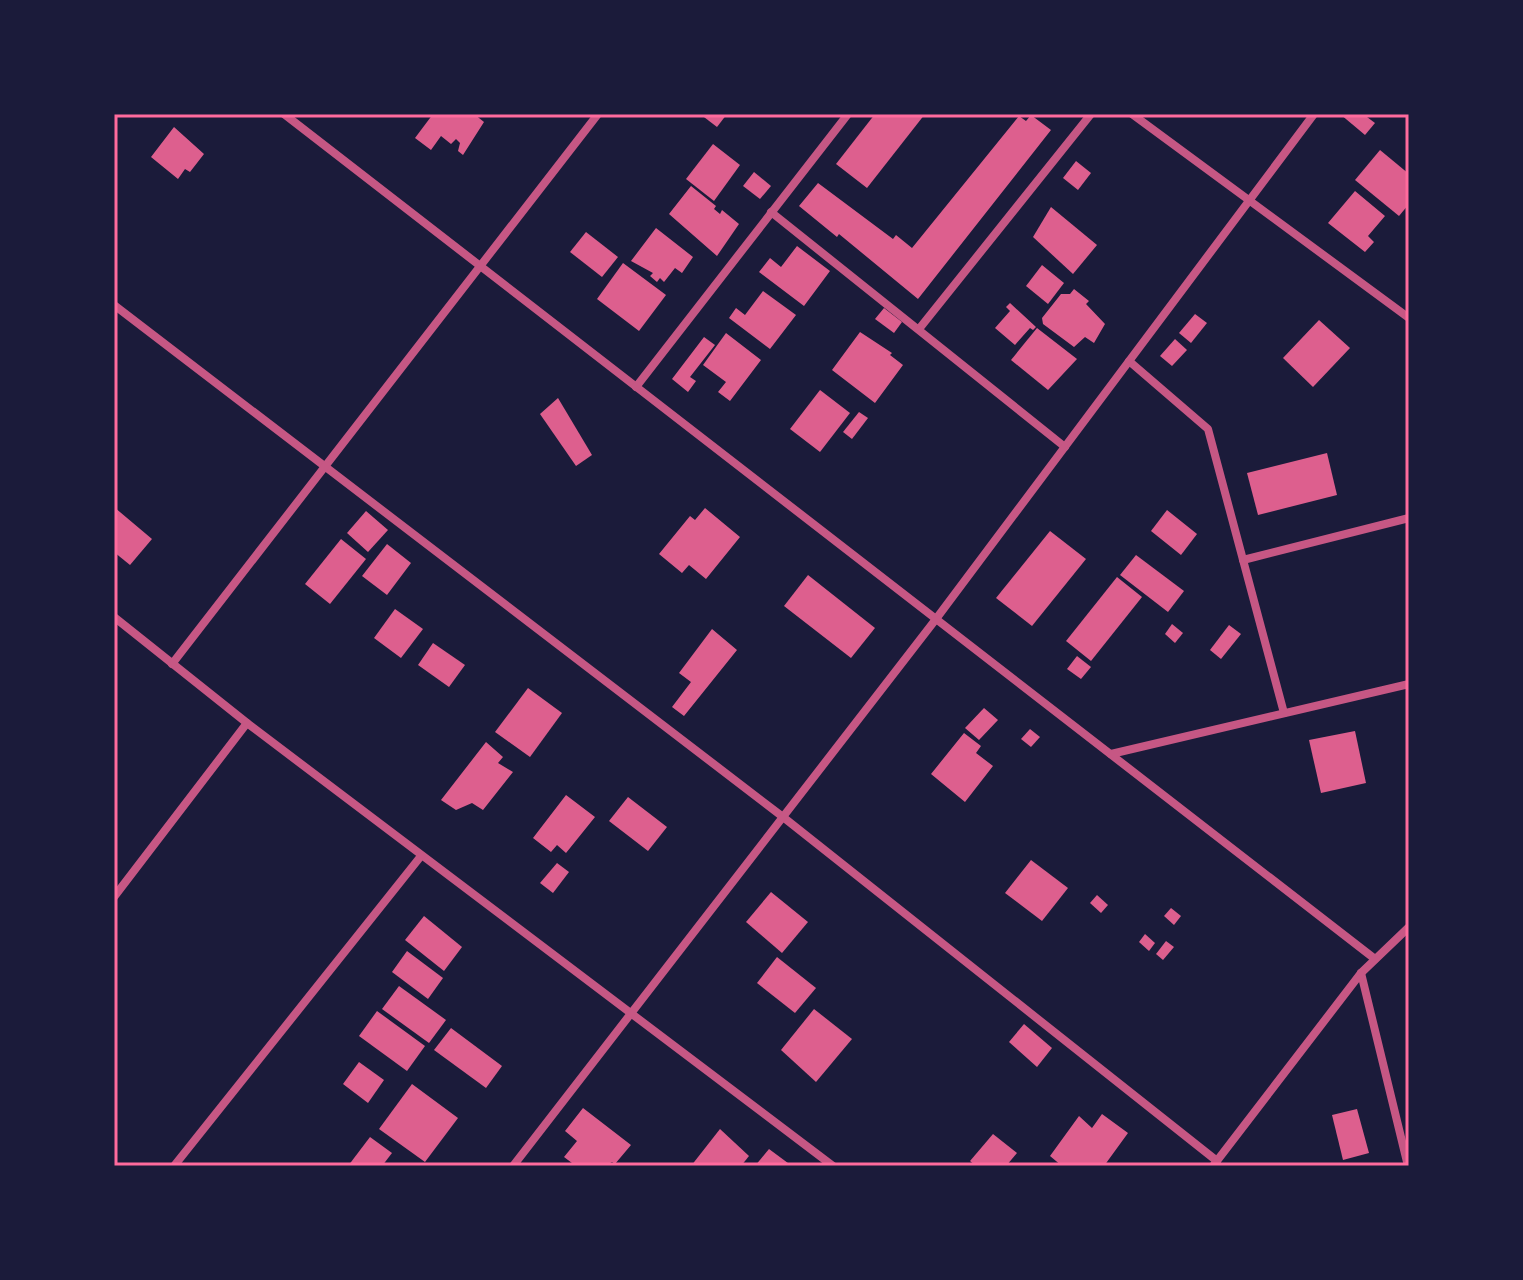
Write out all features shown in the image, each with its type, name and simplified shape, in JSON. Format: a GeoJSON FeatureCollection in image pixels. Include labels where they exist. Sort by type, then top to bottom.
{"type":"FeatureCollection","features":[{"type":"Feature","properties":{"kind":"street"},"geometry":{"type":"LineString","coordinates":[[284,114],[1375,959]]}},
{"type":"Feature","properties":{"kind":"street"},"geometry":{"type":"LineString","coordinates":[[172,664],[598,114]]}},
{"type":"Feature","properties":{"kind":"street"},"geometry":{"type":"LineString","coordinates":[[636,387],[848,114]]}},
{"type":"Feature","properties":{"kind":"street"},"geometry":{"type":"LineString","coordinates":[[919,329],[1091,114]]}},
{"type":"Feature","properties":{"kind":"street"},"geometry":{"type":"LineString","coordinates":[[1132,114],[1409,318]]}},
{"type":"Feature","properties":{"kind":"street"},"geometry":{"type":"LineString","coordinates":[[513,1166],[936,619],[1314,114]]}},
{"type":"Feature","properties":{"kind":"street"},"geometry":{"type":"LineString","coordinates":[[771,212],[1065,447]]}},
{"type":"Feature","properties":{"kind":"street"},"geometry":{"type":"LineString","coordinates":[[114,305],[323,468],[783,817],[1215,1163],[1361,973],[1409,927]]}},
{"type":"Feature","properties":{"kind":"street"},"geometry":{"type":"LineString","coordinates":[[1129,361],[1208,429],[1284,713]]}},
{"type":"Feature","properties":{"kind":"street"},"geometry":{"type":"LineString","coordinates":[[1243,560],[1409,518]]}},
{"type":"Feature","properties":{"kind":"street"},"geometry":{"type":"LineString","coordinates":[[114,617],[421,856],[833,1166]]}},
{"type":"Feature","properties":{"kind":"street"},"geometry":{"type":"LineString","coordinates":[[1111,754],[1409,684]]}},
{"type":"Feature","properties":{"kind":"street"},"geometry":{"type":"LineString","coordinates":[[115,895],[247,723]]}},
{"type":"Feature","properties":{"kind":"street"},"geometry":{"type":"LineString","coordinates":[[174,1166],[421,856]]}},
{"type":"Feature","properties":{"kind":"street"},"geometry":{"type":"LineString","coordinates":[[1361,973],[1408,1166]]}},
{"type":"Feature","properties":{"kind":"building"},"geometry":{"type":"Polygon","coordinates":[[[433,114],[474,114],[484,122],[463,155],[458,151],[460,143],[456,139],[451,144],[441,136],[431,150],[415,138],[433,114]]]}},
{"type":"Feature","properties":{"kind":"building"},"geometry":{"type":"Polygon","coordinates":[[[700,114],[727,114],[717,127],[700,114]]]}},
{"type":"Feature","properties":{"kind":"building"},"geometry":{"type":"Polygon","coordinates":[[[875,114],[925,114],[867,188],[836,164],[875,114]]]}},
{"type":"Feature","properties":{"kind":"building"},"geometry":{"type":"Polygon","coordinates":[[[1340,114],[1363,114],[1375,123],[1365,135],[1340,114]]]}},
{"type":"Feature","properties":{"kind":"building"},"geometry":{"type":"Polygon","coordinates":[[[1031,115],[1051,130],[918,299],[839,234],[837,237],[799,206],[818,183],[893,239],[896,235],[912,248],[1019,116],[1026,121],[1031,115]]]}},
{"type":"Feature","properties":{"kind":"building"},"geometry":{"type":"Polygon","coordinates":[[[174,127],[204,154],[190,172],[185,169],[178,179],[151,157],[174,127]]]}},
{"type":"Feature","properties":{"kind":"building"},"geometry":{"type":"Polygon","coordinates":[[[713,144],[740,165],[714,201],[686,179],[713,144]]]}},
{"type":"Feature","properties":{"kind":"building"},"geometry":{"type":"Polygon","coordinates":[[[1380,150],[1409,174],[1409,204],[1399,216],[1355,180],[1380,150]]]}},
{"type":"Feature","properties":{"kind":"building"},"geometry":{"type":"Polygon","coordinates":[[[1076,161],[1091,173],[1078,190],[1063,178],[1076,161]]]}},
{"type":"Feature","properties":{"kind":"building"},"geometry":{"type":"Polygon","coordinates":[[[754,172],[771,186],[760,199],[743,186],[754,172]]]}},
{"type":"Feature","properties":{"kind":"building"},"geometry":{"type":"Polygon","coordinates":[[[691,186],[716,206],[714,209],[720,214],[722,210],[739,224],[717,256],[669,214],[691,186]]]}},
{"type":"Feature","properties":{"kind":"building"},"geometry":{"type":"Polygon","coordinates":[[[1355,191],[1385,216],[1368,236],[1374,242],[1365,252],[1328,223],[1355,191]]]}},
{"type":"Feature","properties":{"kind":"building"},"geometry":{"type":"Polygon","coordinates":[[[1051,207],[1097,245],[1073,274],[1033,237],[1051,207]]]}},
{"type":"Feature","properties":{"kind":"building"},"geometry":{"type":"Polygon","coordinates":[[[656,228],[693,257],[682,273],[675,268],[664,282],[660,278],[657,282],[650,276],[653,273],[631,261],[656,228]]]}},
{"type":"Feature","properties":{"kind":"building"},"geometry":{"type":"Polygon","coordinates":[[[586,232],[618,257],[602,277],[570,252],[586,232]]]}},
{"type":"Feature","properties":{"kind":"building"},"geometry":{"type":"Polygon","coordinates":[[[797,246],[830,271],[804,306],[759,272],[770,258],[781,267],[797,246]]]}},
{"type":"Feature","properties":{"kind":"building"},"geometry":{"type":"Polygon","coordinates":[[[623,263],[666,295],[639,331],[597,299],[623,263]]]}},
{"type":"Feature","properties":{"kind":"building"},"geometry":{"type":"Polygon","coordinates":[[[1042,265],[1064,283],[1048,304],[1026,286],[1042,265]]]}},
{"type":"Feature","properties":{"kind":"building"},"geometry":{"type":"Polygon","coordinates":[[[1074,289],[1089,301],[1086,304],[1105,324],[1094,343],[1085,337],[1074,347],[1043,324],[1042,318],[1061,294],[1070,294],[1074,289]]]}},
{"type":"Feature","properties":{"kind":"building"},"geometry":{"type":"Polygon","coordinates":[[[763,291],[796,315],[770,349],[729,318],[736,308],[745,315],[763,291]]]}},
{"type":"Feature","properties":{"kind":"building"},"geometry":{"type":"Polygon","coordinates":[[[1010,303],[1036,327],[1033,330],[1030,328],[1015,345],[995,328],[1010,311],[1006,307],[1010,303]]]}},
{"type":"Feature","properties":{"kind":"building"},"geometry":{"type":"Polygon","coordinates":[[[884,308],[902,322],[894,333],[875,319],[884,308]]]}},
{"type":"Feature","properties":{"kind":"building"},"geometry":{"type":"Polygon","coordinates":[[[1195,314],[1207,323],[1191,343],[1179,333],[1195,314]]]}},
{"type":"Feature","properties":{"kind":"building"},"geometry":{"type":"Polygon","coordinates":[[[1319,320],[1350,348],[1313,387],[1283,358],[1319,320]]]}},
{"type":"Feature","properties":{"kind":"building"},"geometry":{"type":"Polygon","coordinates":[[[1037,328],[1077,359],[1048,390],[1011,360],[1037,328]]]}},
{"type":"Feature","properties":{"kind":"building"},"geometry":{"type":"Polygon","coordinates":[[[860,332],[892,353],[890,355],[903,365],[875,403],[832,370],[860,332]]]}},
{"type":"Feature","properties":{"kind":"building"},"geometry":{"type":"Polygon","coordinates":[[[726,333],[761,360],[730,401],[718,392],[726,382],[703,365],[726,333]]]}},
{"type":"Feature","properties":{"kind":"building"},"geometry":{"type":"Polygon","coordinates":[[[704,337],[715,345],[690,377],[696,381],[688,392],[672,379],[704,337]]]}},
{"type":"Feature","properties":{"kind":"building"},"geometry":{"type":"Polygon","coordinates":[[[1175,339],[1187,350],[1172,366],[1160,356],[1175,339]]]}},
{"type":"Feature","properties":{"kind":"building"},"geometry":{"type":"Polygon","coordinates":[[[820,390],[850,413],[820,452],[790,429],[820,390]]]}},
{"type":"Feature","properties":{"kind":"building"},"geometry":{"type":"Polygon","coordinates":[[[558,398],[592,455],[576,466],[540,414],[558,398]]]}},
{"type":"Feature","properties":{"kind":"building"},"geometry":{"type":"Polygon","coordinates":[[[859,412],[868,418],[852,439],[843,432],[859,412]]]}},
{"type":"Feature","properties":{"kind":"building"},"geometry":{"type":"Polygon","coordinates":[[[1327,453],[1337,495],[1258,515],[1247,473],[1327,453]]]}},
{"type":"Feature","properties":{"kind":"building"},"geometry":{"type":"Polygon","coordinates":[[[114,507],[152,539],[130,565],[114,552],[114,507]]]}},
{"type":"Feature","properties":{"kind":"building"},"geometry":{"type":"Polygon","coordinates":[[[705,508],[740,537],[706,579],[689,565],[682,573],[659,554],[690,516],[695,520],[705,508]]]}},
{"type":"Feature","properties":{"kind":"building"},"geometry":{"type":"Polygon","coordinates":[[[1167,510],[1197,534],[1181,555],[1151,531],[1167,510]]]}},
{"type":"Feature","properties":{"kind":"building"},"geometry":{"type":"Polygon","coordinates":[[[366,511],[388,530],[368,552],[347,533],[366,511]]]}},
{"type":"Feature","properties":{"kind":"building"},"geometry":{"type":"Polygon","coordinates":[[[1050,531],[1086,559],[1032,626],[996,598],[1050,531]]]}},
{"type":"Feature","properties":{"kind":"building"},"geometry":{"type":"Polygon","coordinates":[[[341,539],[366,559],[330,604],[305,584],[341,539]]]}},
{"type":"Feature","properties":{"kind":"building"},"geometry":{"type":"Polygon","coordinates":[[[387,544],[411,563],[387,595],[362,576],[387,544]]]}},
{"type":"Feature","properties":{"kind":"building"},"geometry":{"type":"Polygon","coordinates":[[[1136,555],[1184,591],[1168,612],[1120,575],[1136,555]]]}},
{"type":"Feature","properties":{"kind":"building"},"geometry":{"type":"Polygon","coordinates":[[[808,575],[875,628],[851,658],[784,606],[808,575]]]}},
{"type":"Feature","properties":{"kind":"building"},"geometry":{"type":"Polygon","coordinates":[[[1117,577],[1142,597],[1091,661],[1066,641],[1117,577]]]}},
{"type":"Feature","properties":{"kind":"building"},"geometry":{"type":"Polygon","coordinates":[[[395,609],[423,629],[401,658],[374,638],[395,609]]]}},
{"type":"Feature","properties":{"kind":"building"},"geometry":{"type":"Polygon","coordinates":[[[1172,624],[1183,633],[1175,643],[1165,634],[1172,624]]]}},
{"type":"Feature","properties":{"kind":"building"},"geometry":{"type":"Polygon","coordinates":[[[1229,625],[1241,634],[1221,659],[1210,650],[1229,625]]]}},
{"type":"Feature","properties":{"kind":"building"},"geometry":{"type":"Polygon","coordinates":[[[712,629],[737,650],[684,716],[672,707],[691,682],[679,673],[712,629]]]}},
{"type":"Feature","properties":{"kind":"building"},"geometry":{"type":"Polygon","coordinates":[[[433,643],[465,665],[449,687],[418,665],[433,643]]]}},
{"type":"Feature","properties":{"kind":"building"},"geometry":{"type":"Polygon","coordinates":[[[1077,656],[1091,667],[1081,679],[1067,669],[1077,656]]]}},
{"type":"Feature","properties":{"kind":"building"},"geometry":{"type":"Polygon","coordinates":[[[528,688],[562,713],[530,757],[495,732],[528,688]]]}},
{"type":"Feature","properties":{"kind":"building"},"geometry":{"type":"Polygon","coordinates":[[[984,708],[998,720],[979,740],[965,728],[984,708]]]}},
{"type":"Feature","properties":{"kind":"building"},"geometry":{"type":"Polygon","coordinates":[[[1030,729],[1040,737],[1031,747],[1021,739],[1030,729]]]}},
{"type":"Feature","properties":{"kind":"building"},"geometry":{"type":"Polygon","coordinates":[[[1355,731],[1366,783],[1321,793],[1309,740],[1355,731]]]}},
{"type":"Feature","properties":{"kind":"building"},"geometry":{"type":"Polygon","coordinates":[[[964,733],[981,746],[976,753],[993,766],[965,802],[931,774],[964,733]]]}},
{"type":"Feature","properties":{"kind":"building"},"geometry":{"type":"Polygon","coordinates":[[[486,742],[503,757],[498,763],[513,772],[483,810],[472,803],[456,810],[441,800],[486,742]]]}},
{"type":"Feature","properties":{"kind":"building"},"geometry":{"type":"Polygon","coordinates":[[[566,795],[595,817],[566,853],[557,845],[551,852],[533,838],[566,795]]]}},
{"type":"Feature","properties":{"kind":"building"},"geometry":{"type":"Polygon","coordinates":[[[628,797],[667,827],[648,851],[609,821],[628,797]]]}},
{"type":"Feature","properties":{"kind":"building"},"geometry":{"type":"Polygon","coordinates":[[[1031,860],[1068,888],[1042,921],[1005,893],[1031,860]]]}},
{"type":"Feature","properties":{"kind":"building"},"geometry":{"type":"Polygon","coordinates":[[[557,863],[569,872],[553,893],[540,883],[557,863]]]}},
{"type":"Feature","properties":{"kind":"building"},"geometry":{"type":"Polygon","coordinates":[[[771,892],[808,922],[782,953],[746,922],[771,892]]]}},
{"type":"Feature","properties":{"kind":"building"},"geometry":{"type":"Polygon","coordinates":[[[1097,895],[1108,905],[1101,913],[1090,903],[1097,895]]]}},
{"type":"Feature","properties":{"kind":"building"},"geometry":{"type":"Polygon","coordinates":[[[1171,908],[1181,916],[1174,925],[1164,916],[1171,908]]]}},
{"type":"Feature","properties":{"kind":"building"},"geometry":{"type":"Polygon","coordinates":[[[424,916],[462,947],[444,971],[405,940],[424,916]]]}},
{"type":"Feature","properties":{"kind":"building"},"geometry":{"type":"Polygon","coordinates":[[[1145,934],[1155,943],[1149,951],[1139,942],[1145,934]]]}},
{"type":"Feature","properties":{"kind":"building"},"geometry":{"type":"Polygon","coordinates":[[[1166,941],[1174,947],[1163,960],[1156,954],[1166,941]]]}},
{"type":"Feature","properties":{"kind":"building"},"geometry":{"type":"Polygon","coordinates":[[[407,951],[443,978],[428,999],[392,972],[407,951]]]}},
{"type":"Feature","properties":{"kind":"building"},"geometry":{"type":"Polygon","coordinates":[[[777,957],[816,988],[795,1013],[757,983],[777,957]]]}},
{"type":"Feature","properties":{"kind":"building"},"geometry":{"type":"Polygon","coordinates":[[[399,986],[446,1020],[429,1043],[382,1009],[399,986]]]}},
{"type":"Feature","properties":{"kind":"building"},"geometry":{"type":"Polygon","coordinates":[[[814,1009],[852,1039],[816,1082],[781,1050],[814,1009]]]}},
{"type":"Feature","properties":{"kind":"building"},"geometry":{"type":"Polygon","coordinates":[[[377,1011],[425,1046],[407,1071],[359,1036],[377,1011]]]}},
{"type":"Feature","properties":{"kind":"building"},"geometry":{"type":"Polygon","coordinates":[[[1024,1024],[1052,1048],[1037,1067],[1009,1042],[1024,1024]]]}},
{"type":"Feature","properties":{"kind":"building"},"geometry":{"type":"Polygon","coordinates":[[[451,1028],[502,1066],[486,1088],[434,1050],[451,1028]]]}},
{"type":"Feature","properties":{"kind":"building"},"geometry":{"type":"Polygon","coordinates":[[[359,1062],[384,1080],[368,1103],[343,1084],[359,1062]]]}},
{"type":"Feature","properties":{"kind":"building"},"geometry":{"type":"Polygon","coordinates":[[[412,1084],[458,1118],[425,1162],[379,1129],[412,1084]]]}},
{"type":"Feature","properties":{"kind":"building"},"geometry":{"type":"Polygon","coordinates":[[[583,1108],[631,1145],[615,1164],[576,1166],[564,1157],[577,1141],[565,1131],[583,1108]]]}},
{"type":"Feature","properties":{"kind":"building"},"geometry":{"type":"Polygon","coordinates":[[[1357,1109],[1369,1153],[1343,1160],[1332,1115],[1357,1109]]]}},
{"type":"Feature","properties":{"kind":"building"},"geometry":{"type":"Polygon","coordinates":[[[1102,1114],[1128,1133],[1104,1166],[1062,1166],[1050,1156],[1079,1116],[1092,1128],[1102,1114]]]}},
{"type":"Feature","properties":{"kind":"building"},"geometry":{"type":"Polygon","coordinates":[[[720,1129],[749,1156],[741,1166],[691,1166],[720,1129]]]}},
{"type":"Feature","properties":{"kind":"building"},"geometry":{"type":"Polygon","coordinates":[[[993,1134],[1017,1153],[1006,1166],[976,1166],[970,1161],[993,1134]]]}},
{"type":"Feature","properties":{"kind":"building"},"geometry":{"type":"Polygon","coordinates":[[[370,1137],[392,1153],[382,1166],[348,1166],[370,1137]]]}},
{"type":"Feature","properties":{"kind":"building"},"geometry":{"type":"Polygon","coordinates":[[[769,1149],[792,1166],[755,1166],[769,1149]]]}}]}
